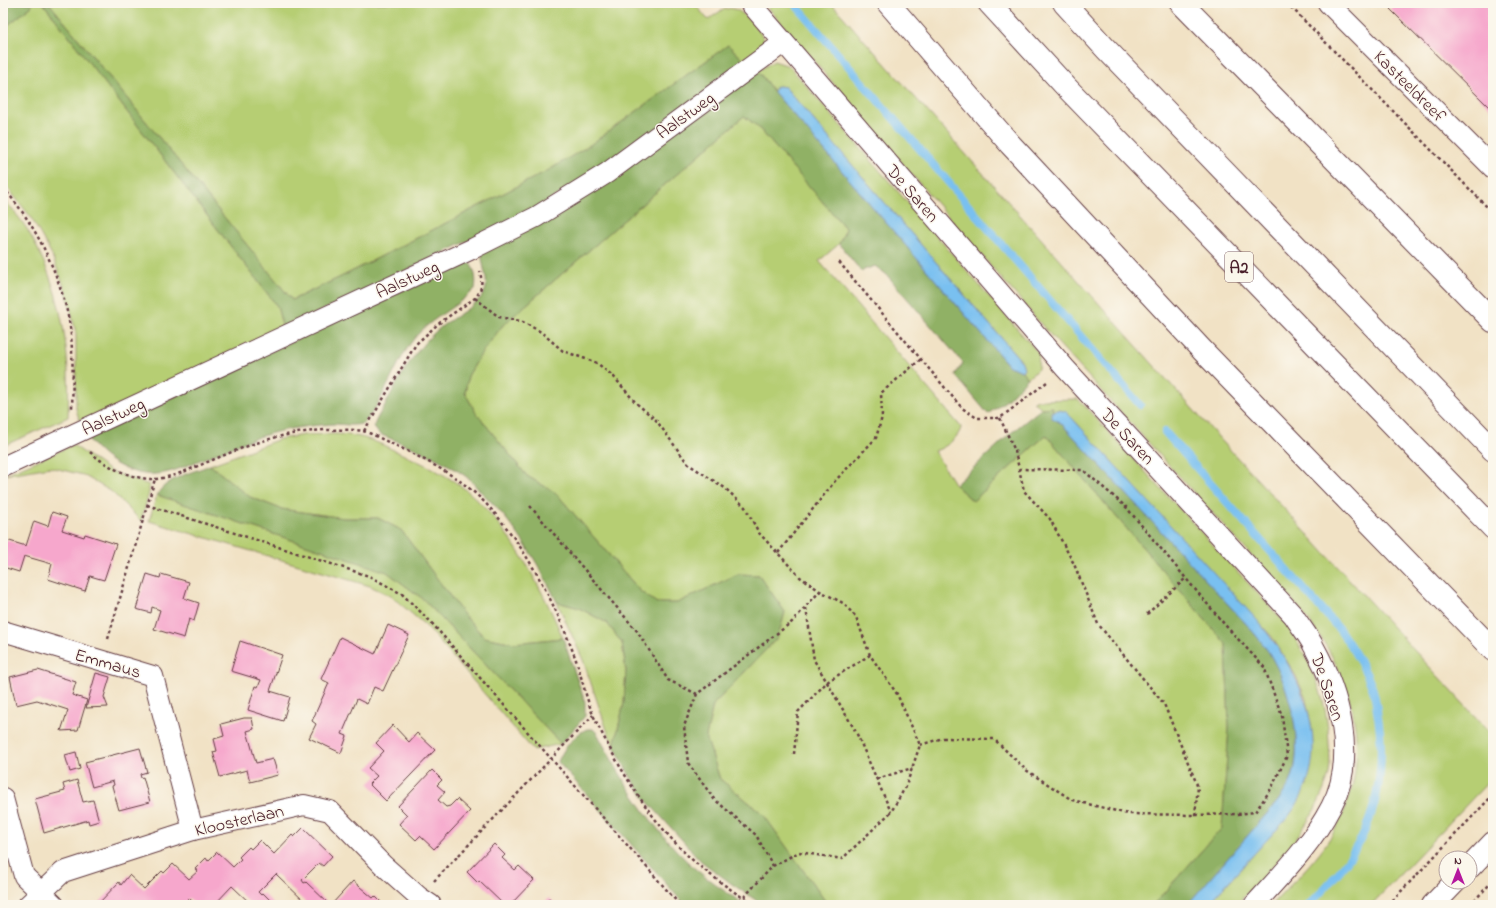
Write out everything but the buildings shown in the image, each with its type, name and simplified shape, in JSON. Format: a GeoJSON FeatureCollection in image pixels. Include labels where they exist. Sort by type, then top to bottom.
{"type":"FeatureCollection","features":[{"type":"Feature","properties":{"kind":"main road"},"geometry":{"type":"LineString","coordinates":[[888,3],[1010,144],[1197,346],[1493,650]]}},
{"type":"Feature","properties":{"kind":"main road","name":"A2"},"geometry":{"type":"LineString","coordinates":[[989,3],[1068,89],[1493,528]]}},
{"type":"Feature","properties":{"kind":"main road"},"geometry":{"type":"LineString","coordinates":[[1064,3],[1117,61],[1493,450]]}},
{"type":"Feature","properties":{"kind":"main road"},"geometry":{"type":"LineString","coordinates":[[1181,3],[1493,321]]}},
{"type":"Feature","properties":{"kind":"main road"},"geometry":{"type":"LineString","coordinates":[[1478,859],[1493,843]]}},
{"type":"Feature","properties":{"kind":"main road"},"geometry":{"type":"LineString","coordinates":[[1433,905],[1448,890]]}},
{"type":"Feature","properties":{"kind":"street","name":"De Saren"},"geometry":{"type":"LineString","coordinates":[[750,3],[1065,368],[1294,616],[1314,646],[1327,673],[1336,699],[1342,730],[1344,758],[1340,783],[1332,806],[1314,835],[1254,905]]}},
{"type":"Feature","properties":{"kind":"street","name":"Kasteeldreef"},"geometry":{"type":"LineString","coordinates":[[1328,3],[1493,168]]}},
{"type":"Feature","properties":{"kind":"street","name":"Aalstweg"},"geometry":{"type":"LineString","coordinates":[[3,467],[474,248],[536,217],[606,173],[783,43]]}},
{"type":"Feature","properties":{"kind":"street","name":"Emmaus"},"geometry":{"type":"LineString","coordinates":[[3,631],[153,676],[193,830]]}},
{"type":"Feature","properties":{"kind":"street"},"geometry":{"type":"LineString","coordinates":[[3,798],[24,876],[41,901]]}},
{"type":"Feature","properties":{"kind":"street","name":"Kloosterlaan"},"geometry":{"type":"LineString","coordinates":[[41,901],[63,872],[193,830],[304,805],[330,811],[383,865],[425,901]]}},
{"type":"Feature","properties":{"kind":"path"},"geometry":{"type":"LineString","coordinates":[[1287,3],[1493,213]]}},
{"type":"Feature","properties":{"kind":"path"},"geometry":{"type":"LineString","coordinates":[[3,188],[27,219],[47,255],[63,295],[71,334],[72,416],[76,433],[92,454],[111,467],[133,476],[155,479],[188,470],[276,436],[302,432],[336,430],[364,431],[421,457],[456,479],[484,503],[508,531],[536,571],[575,658],[593,715],[624,775],[644,803],[696,863],[754,905]]}},
{"type":"Feature","properties":{"kind":"path"},"geometry":{"type":"LineString","coordinates":[[364,431],[416,344],[438,324],[475,298],[480,292],[482,280],[474,248]]}},
{"type":"Feature","properties":{"kind":"path"},"geometry":{"type":"LineString","coordinates":[[839,262],[962,408],[977,418],[1000,418],[1065,368]]}},
{"type":"Feature","properties":{"kind":"path"},"geometry":{"type":"LineString","coordinates":[[475,298],[499,317],[521,321],[541,332],[563,351],[597,363],[614,377],[636,403],[656,420],[688,464],[725,488],[745,507],[759,533],[800,577],[820,591],[843,603],[856,617],[870,655],[897,694],[920,745],[906,786],[891,812],[842,859],[799,852],[773,866],[743,898]]}},
{"type":"Feature","properties":{"kind":"path"},"geometry":{"type":"LineString","coordinates":[[778,553],[835,481],[876,438],[882,416],[881,393],[921,359]]}},
{"type":"Feature","properties":{"kind":"path"},"geometry":{"type":"LineString","coordinates":[[1000,418],[1016,451],[1024,491],[1050,519],[1074,564],[1098,624],[1164,704],[1198,787],[1195,815]]}},
{"type":"Feature","properties":{"kind":"path"},"geometry":{"type":"LineString","coordinates":[[920,745],[943,738],[994,739],[1026,770],[1072,800],[1128,814],[1195,815],[1255,812],[1271,790],[1288,756],[1282,716],[1264,667],[1126,507],[1083,470],[1019,469]]}},
{"type":"Feature","properties":{"kind":"path"},"geometry":{"type":"LineString","coordinates":[[102,661],[155,479]]}},
{"type":"Feature","properties":{"kind":"path"},"geometry":{"type":"LineString","coordinates":[[147,505],[369,576],[402,594],[429,620],[680,905]]}},
{"type":"Feature","properties":{"kind":"path"},"geometry":{"type":"LineString","coordinates":[[530,506],[637,631],[668,680],[697,694]]}},
{"type":"Feature","properties":{"kind":"path"},"geometry":{"type":"LineString","coordinates":[[1147,614],[1186,578]]}},
{"type":"Feature","properties":{"kind":"path"},"geometry":{"type":"LineString","coordinates":[[773,866],[756,835],[714,799],[688,763],[684,726],[697,694],[792,622],[820,591]]}},
{"type":"Feature","properties":{"kind":"path"},"geometry":{"type":"LineString","coordinates":[[805,608],[814,660],[856,732],[891,812]]}},
{"type":"Feature","properties":{"kind":"path"},"geometry":{"type":"LineString","coordinates":[[794,754],[798,712],[827,682],[870,655]]}},
{"type":"Feature","properties":{"kind":"path"},"geometry":{"type":"LineString","coordinates":[[425,901],[517,795],[593,715]]}},
{"type":"Feature","properties":{"kind":"path"},"geometry":{"type":"LineString","coordinates":[[877,779],[913,768]]}},
{"type":"Feature","properties":{"kind":"path"},"geometry":{"type":"LineString","coordinates":[[1388,905],[1493,795]]}},
{"type":"Feature","properties":{"kind":"path"},"geometry":{"type":"LineString","coordinates":[[1470,905],[1493,881]]}},
{"type":"Feature","properties":{"kind":"green space"},"geometry":{"type":"Polygon","coordinates":[[[3,3],[30,3],[32,6],[3,29],[3,3]]]}},
{"type":"Feature","properties":{"kind":"green space"},"geometry":{"type":"Polygon","coordinates":[[[30,3],[43,3],[277,306],[283,329],[86,424],[79,419],[76,409],[76,333],[67,294],[51,253],[30,216],[3,182],[3,29],[32,6],[30,3]]]}},
{"type":"Feature","properties":{"kind":"green space"},"geometry":{"type":"Polygon","coordinates":[[[43,3],[49,3],[292,300],[347,274],[549,170],[590,145],[728,45],[747,63],[602,169],[531,211],[283,329],[277,306],[43,3]]]}},
{"type":"Feature","properties":{"kind":"green space"},"geometry":{"type":"Polygon","coordinates":[[[49,3],[694,3],[708,20],[726,9],[731,8],[736,10],[747,17],[759,31],[764,39],[765,45],[747,63],[728,45],[590,145],[549,170],[347,274],[292,300],[49,3]]]}},
{"type":"Feature","properties":{"kind":"green space"},"geometry":{"type":"Polygon","coordinates":[[[764,3],[831,3],[1199,416],[1493,736],[1493,777],[1371,905],[1272,905],[1326,844],[1340,820],[1350,795],[1355,769],[1356,742],[1353,716],[1347,690],[1336,665],[1320,637],[1300,609],[1047,331],[764,3]]]}},
{"type":"Feature","properties":{"kind":"green space"},"geometry":{"type":"Polygon","coordinates":[[[774,61],[789,66],[1039,354],[1038,369],[1028,378],[1022,371],[1024,368],[1022,362],[785,87],[775,87],[774,92],[758,71],[774,61]]]}},
{"type":"Feature","properties":{"kind":"green space"},"geometry":{"type":"Polygon","coordinates":[[[758,71],[774,92],[1009,366],[1022,371],[1028,378],[1008,399],[988,414],[955,375],[963,363],[886,274],[875,266],[861,271],[839,244],[846,229],[758,127],[744,116],[503,325],[483,351],[468,376],[465,393],[476,413],[527,476],[556,493],[641,592],[657,603],[677,603],[738,574],[759,575],[785,612],[778,637],[713,705],[706,737],[720,779],[763,814],[828,905],[763,905],[701,861],[646,800],[630,776],[614,746],[624,703],[626,670],[622,643],[607,623],[579,608],[557,602],[541,571],[513,528],[503,515],[466,476],[431,456],[379,434],[374,427],[403,373],[416,353],[441,327],[481,298],[486,288],[482,251],[758,71]]]}},
{"type":"Feature","properties":{"kind":"green space"},"geometry":{"type":"Polygon","coordinates":[[[744,116],[758,127],[846,229],[839,244],[819,261],[961,427],[958,435],[951,442],[934,451],[955,485],[973,501],[1046,435],[1226,644],[1229,728],[1222,828],[1153,905],[828,905],[763,814],[720,779],[706,737],[713,705],[778,637],[785,612],[759,575],[738,574],[677,603],[657,603],[641,592],[556,493],[527,476],[476,413],[465,393],[468,376],[483,351],[503,325],[744,116]]]}},
{"type":"Feature","properties":{"kind":"green space"},"geometry":{"type":"Polygon","coordinates":[[[3,197],[27,229],[49,274],[62,320],[66,344],[69,392],[68,417],[3,446],[3,197]]]}},
{"type":"Feature","properties":{"kind":"green space"},"geometry":{"type":"Polygon","coordinates":[[[467,260],[475,273],[475,289],[459,303],[432,321],[410,344],[383,394],[364,423],[353,425],[320,425],[280,431],[242,443],[175,470],[156,474],[146,474],[126,469],[108,459],[87,437],[467,260]]]}},
{"type":"Feature","properties":{"kind":"green space"},"geometry":{"type":"Polygon","coordinates":[[[1078,399],[1285,623],[1310,666],[1321,695],[1328,726],[1330,758],[1330,768],[1323,793],[1297,838],[1236,905],[1208,905],[1291,813],[1307,785],[1312,733],[1306,699],[1296,676],[1272,637],[1071,417],[1062,411],[1057,410],[1051,412],[1052,407],[1042,408],[1033,402],[1038,400],[1078,399]]]}},
{"type":"Feature","properties":{"kind":"green space"},"geometry":{"type":"Polygon","coordinates":[[[1053,407],[1052,418],[1061,423],[1259,639],[1272,657],[1286,688],[1294,721],[1296,738],[1294,769],[1290,783],[1278,801],[1187,905],[1153,905],[1222,828],[1229,728],[1226,644],[1046,435],[973,501],[955,485],[1011,433],[1042,408],[1053,407]]]}},
{"type":"Feature","properties":{"kind":"green space"},"geometry":{"type":"Polygon","coordinates":[[[336,434],[355,436],[385,446],[446,476],[475,497],[507,535],[529,568],[563,638],[514,643],[484,637],[464,615],[401,530],[378,518],[344,518],[281,509],[250,497],[210,465],[280,439],[304,435],[336,434]]]}},
{"type":"Feature","properties":{"kind":"green space"},"geometry":{"type":"Polygon","coordinates":[[[73,445],[110,471],[149,485],[149,493],[141,521],[112,492],[83,475],[50,467],[4,475],[73,445]]]}},
{"type":"Feature","properties":{"kind":"green space"},"geometry":{"type":"Polygon","coordinates":[[[210,465],[250,497],[281,509],[344,518],[378,518],[401,530],[464,615],[484,637],[514,643],[563,638],[585,702],[585,716],[561,744],[423,599],[387,572],[157,495],[167,484],[180,476],[210,465]]]}},
{"type":"Feature","properties":{"kind":"green space"},"geometry":{"type":"Polygon","coordinates":[[[157,495],[387,572],[423,599],[561,744],[533,750],[425,625],[391,596],[370,586],[149,521],[157,495]]]}},
{"type":"Feature","properties":{"kind":"green space"},"geometry":{"type":"Polygon","coordinates":[[[557,602],[579,608],[607,623],[622,643],[626,670],[624,703],[614,746],[608,733],[583,660],[557,602]]]}},
{"type":"Feature","properties":{"kind":"green space"},"geometry":{"type":"Polygon","coordinates":[[[593,729],[597,733],[628,787],[651,821],[664,837],[693,867],[745,905],[685,905],[558,762],[570,743],[582,731],[593,729]]]}},
{"type":"Feature","properties":{"kind":"water"},"geometry":{"type":"Polygon","coordinates":[[[775,87],[785,87],[1022,362],[1024,368],[1022,371],[1009,366],[774,92],[775,87]]]}},
{"type":"Feature","properties":{"kind":"water"},"geometry":{"type":"Polygon","coordinates":[[[1056,410],[1065,411],[1071,417],[1257,620],[1288,664],[1300,688],[1308,713],[1313,738],[1312,763],[1305,789],[1291,813],[1208,905],[1187,905],[1278,801],[1290,783],[1294,770],[1296,738],[1294,721],[1286,689],[1272,657],[1256,635],[1061,423],[1052,418],[1051,412],[1056,410]]]}},
{"type":"Feature","properties":{"kind":"waterway"},"geometry":{"type":"LineString","coordinates":[[794,3],[1140,405]]}},
{"type":"Feature","properties":{"kind":"waterway"},"geometry":{"type":"LineString","coordinates":[[1165,432],[1339,629],[1361,664],[1373,690],[1380,729],[1381,748],[1375,803],[1361,838],[1348,861],[1309,905]]}}]}
